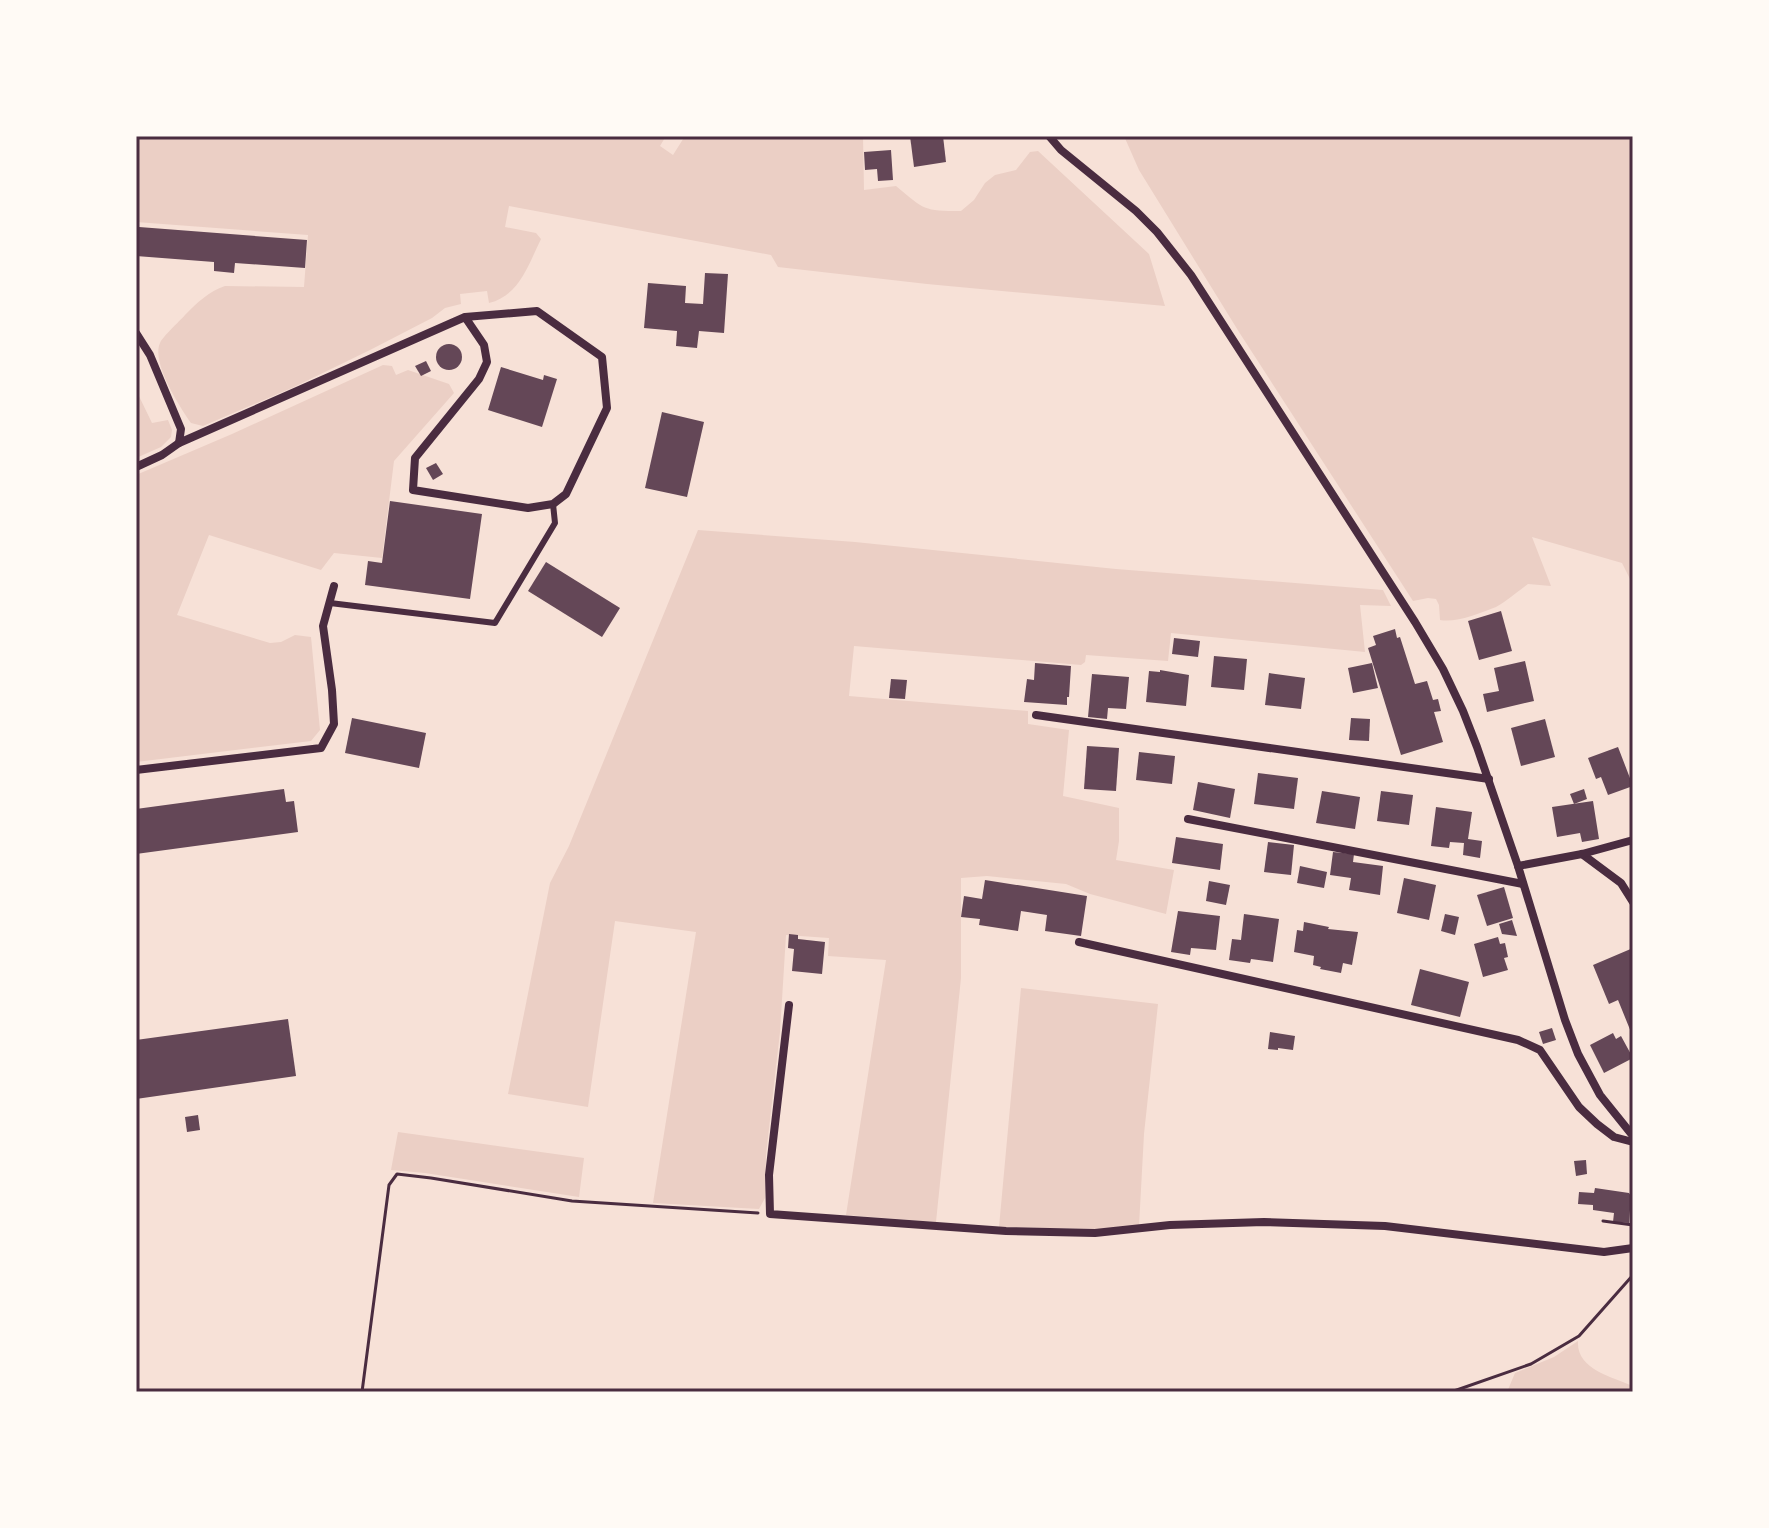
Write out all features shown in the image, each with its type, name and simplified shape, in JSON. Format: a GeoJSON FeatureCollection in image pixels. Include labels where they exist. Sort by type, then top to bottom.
{"type":"FeatureCollection","features":[{"type":"Feature","properties":{"kind":"street"},"geometry":{"type":"LineString","coordinates":[[1049,136],[1061,150],[1136,211],[1191,275],[1443,669],[1489,779],[1578,1054],[1600,1095],[1633,1139]]}},
{"type":"Feature","properties":{"kind":"street"},"geometry":{"type":"LineString","coordinates":[[136,467],[179,443],[465,317],[537,311],[602,357],[607,408],[566,494],[553,504],[528,508],[413,490],[415,458],[479,379],[487,362],[484,345],[465,317]]}},
{"type":"Feature","properties":{"kind":"street"},"geometry":{"type":"LineString","coordinates":[[136,333],[150,355],[181,429],[179,443]]}},
{"type":"Feature","properties":{"kind":"street"},"geometry":{"type":"LineString","coordinates":[[136,770],[321,748],[334,724],[323,626],[334,586]]}},
{"type":"Feature","properties":{"kind":"street"},"geometry":{"type":"LineString","coordinates":[[1036,715],[1489,779]]}},
{"type":"Feature","properties":{"kind":"street"},"geometry":{"type":"LineString","coordinates":[[1188,819],[1523,884]]}},
{"type":"Feature","properties":{"kind":"street"},"geometry":{"type":"LineString","coordinates":[[1518,866],[1582,854],[1633,840]]}},
{"type":"Feature","properties":{"kind":"street"},"geometry":{"type":"LineString","coordinates":[[1582,854],[1621,883],[1633,902]]}},
{"type":"Feature","properties":{"kind":"street"},"geometry":{"type":"LineString","coordinates":[[1079,942],[1518,1040],[1540,1050],[1579,1107],[1597,1124],[1614,1137],[1633,1139]]}},
{"type":"Feature","properties":{"kind":"street"},"geometry":{"type":"LineString","coordinates":[[789,1005],[769,1175],[770,1214],[1065,1233],[1264,1222],[1385,1226],[1604,1252],[1633,1248]]}},
{"type":"Feature","properties":{"kind":"lane"},"geometry":{"type":"LineString","coordinates":[[330,603],[495,623],[555,523],[553,504]]}},
{"type":"Feature","properties":{"kind":"path"},"geometry":{"type":"LineString","coordinates":[[362,1392],[389,1185],[397,1174],[572,1201],[770,1214]]}},
{"type":"Feature","properties":{"kind":"path"},"geometry":{"type":"LineString","coordinates":[[1603,1221],[1633,1225]]}},
{"type":"Feature","properties":{"kind":"path"},"geometry":{"type":"LineString","coordinates":[[1451,1392],[1531,1364],[1579,1336],[1633,1275]]}},
{"type":"Feature","properties":{"kind":"shaded area"},"geometry":{"type":"Polygon","coordinates":[[[136,136],[666,136],[660,146],[673,155],[685,136],[863,136],[864,190],[896,186],[925,208],[948,211],[961,211],[995,175],[1016,170],[1030,152],[1038,151],[1149,254],[1165,306],[778,267],[771,255],[509,206],[505,227],[536,233],[541,239],[522,278],[500,299],[489,303],[487,291],[460,294],[461,304],[445,308],[432,318],[294,387],[203,426],[191,423],[168,384],[158,352],[160,343],[194,306],[219,288],[304,287],[308,235],[136,222],[136,136]]]}},
{"type":"Feature","properties":{"kind":"shaded area"},"geometry":{"type":"Polygon","coordinates":[[[1124,136],[1633,136],[1633,585],[1622,563],[1532,537],[1551,586],[1528,584],[1496,607],[1453,620],[1440,620],[1436,599],[1413,601],[1239,332],[1139,170],[1124,136]]]}},
{"type":"Feature","properties":{"kind":"shaded area"},"geometry":{"type":"Polygon","coordinates":[[[383,365],[392,366],[396,375],[408,370],[449,384],[454,393],[394,461],[382,558],[334,553],[321,570],[209,535],[177,615],[270,643],[281,642],[295,635],[311,637],[320,730],[311,741],[136,762],[136,475],[383,365]]]}},
{"type":"Feature","properties":{"kind":"shaded area"},"geometry":{"type":"Polygon","coordinates":[[[136,390],[152,423],[168,420],[172,430],[171,437],[161,447],[136,458],[136,390]]]}},
{"type":"Feature","properties":{"kind":"shaded area"},"geometry":{"type":"Polygon","coordinates":[[[698,530],[1383,590],[1391,606],[1360,605],[1365,652],[1171,633],[1168,661],[1086,655],[1081,665],[854,646],[849,696],[1028,711],[1028,724],[1069,730],[1063,796],[1119,808],[1116,860],[1174,870],[1166,914],[1090,894],[1066,884],[987,876],[961,878],[961,978],[936,1222],[846,1215],[886,960],[828,956],[829,938],[786,935],[780,1032],[766,1155],[765,1198],[759,1209],[653,1203],[696,932],[615,921],[588,1107],[508,1094],[550,883],[569,846],[698,530]]]}},
{"type":"Feature","properties":{"kind":"shaded area"},"geometry":{"type":"Polygon","coordinates":[[[1021,988],[1158,1004],[1144,1134],[1139,1226],[1100,1229],[999,1227],[1021,988]]]}},
{"type":"Feature","properties":{"kind":"shaded area"},"geometry":{"type":"Polygon","coordinates":[[[398,1132],[584,1158],[579,1197],[391,1170],[398,1132]]]}},
{"type":"Feature","properties":{"kind":"shaded area"},"geometry":{"type":"Polygon","coordinates":[[[1578,1341],[1579,1351],[1589,1365],[1633,1386],[1633,1392],[1507,1392],[1515,1373],[1554,1357],[1578,1341]]]}},
{"type":"Feature","properties":{"kind":"building"},"geometry":{"type":"Polygon","coordinates":[[[910,136],[943,136],[946,162],[914,167],[910,136]]]}},
{"type":"Feature","properties":{"kind":"building"},"geometry":{"type":"Polygon","coordinates":[[[891,150],[893,180],[878,181],[877,169],[865,170],[864,152],[891,150]]]}},
{"type":"Feature","properties":{"kind":"building"},"geometry":{"type":"Polygon","coordinates":[[[139,227],[307,240],[305,268],[235,263],[234,273],[214,271],[214,262],[136,256],[139,227]]]}},
{"type":"Feature","properties":{"kind":"building"},"geometry":{"type":"Polygon","coordinates":[[[705,273],[728,274],[724,333],[699,331],[697,348],[676,346],[677,331],[644,328],[648,283],[686,286],[685,303],[703,304],[705,273]]]}},
{"type":"Feature","properties":{"kind":"building"},"geometry":{"type":"Polygon","coordinates":[[[449,344],[458,348],[462,357],[458,366],[449,370],[440,366],[436,357],[440,348],[449,344]]]}},
{"type":"Feature","properties":{"kind":"building"},"geometry":{"type":"Polygon","coordinates":[[[426,361],[431,371],[421,376],[415,366],[426,361]]]}},
{"type":"Feature","properties":{"kind":"building"},"geometry":{"type":"Polygon","coordinates":[[[501,367],[543,380],[544,375],[557,379],[542,427],[488,410],[501,367]]]}},
{"type":"Feature","properties":{"kind":"building"},"geometry":{"type":"Polygon","coordinates":[[[662,412],[704,422],[687,497],[645,488],[662,412]]]}},
{"type":"Feature","properties":{"kind":"building"},"geometry":{"type":"Polygon","coordinates":[[[436,463],[443,474],[433,480],[426,468],[436,463]]]}},
{"type":"Feature","properties":{"kind":"building"},"geometry":{"type":"Polygon","coordinates":[[[390,501],[482,514],[470,599],[365,585],[368,561],[382,563],[390,501]]]}},
{"type":"Feature","properties":{"kind":"building"},"geometry":{"type":"Polygon","coordinates":[[[546,562],[620,608],[602,637],[528,591],[546,562]]]}},
{"type":"Feature","properties":{"kind":"building"},"geometry":{"type":"Polygon","coordinates":[[[1501,611],[1512,651],[1479,660],[1468,621],[1501,611]]]}},
{"type":"Feature","properties":{"kind":"building"},"geometry":{"type":"Polygon","coordinates":[[[1395,629],[1415,684],[1427,681],[1433,700],[1438,699],[1441,711],[1434,712],[1443,742],[1401,755],[1368,648],[1376,645],[1373,636],[1395,629]]]}},
{"type":"Feature","properties":{"kind":"building"},"geometry":{"type":"Polygon","coordinates":[[[1174,638],[1200,641],[1198,657],[1172,654],[1174,638]]]}},
{"type":"Feature","properties":{"kind":"building"},"geometry":{"type":"Polygon","coordinates":[[[1214,656],[1247,659],[1244,690],[1211,687],[1214,656]]]}},
{"type":"Feature","properties":{"kind":"building"},"geometry":{"type":"Polygon","coordinates":[[[1525,661],[1534,701],[1487,712],[1483,694],[1499,691],[1494,668],[1525,661]]]}},
{"type":"Feature","properties":{"kind":"building"},"geometry":{"type":"Polygon","coordinates":[[[1035,663],[1071,666],[1067,705],[1024,702],[1027,679],[1034,680],[1035,663]]]}},
{"type":"Feature","properties":{"kind":"building"},"geometry":{"type":"Polygon","coordinates":[[[1372,663],[1378,688],[1353,693],[1348,668],[1372,663]]]}},
{"type":"Feature","properties":{"kind":"building"},"geometry":{"type":"Polygon","coordinates":[[[1149,671],[1189,675],[1186,706],[1146,702],[1149,671]]]}},
{"type":"Feature","properties":{"kind":"building"},"geometry":{"type":"Polygon","coordinates":[[[1269,673],[1305,678],[1301,709],[1265,705],[1269,673]]]}},
{"type":"Feature","properties":{"kind":"building"},"geometry":{"type":"Polygon","coordinates":[[[1092,674],[1129,677],[1126,709],[1108,708],[1107,719],[1088,717],[1092,674]]]}},
{"type":"Feature","properties":{"kind":"building"},"geometry":{"type":"Polygon","coordinates":[[[891,679],[907,680],[905,699],[889,698],[891,679]]]}},
{"type":"Feature","properties":{"kind":"building"},"geometry":{"type":"Polygon","coordinates":[[[352,718],[426,733],[419,768],[345,753],[352,718]]]}},
{"type":"Feature","properties":{"kind":"building"},"geometry":{"type":"Polygon","coordinates":[[[1351,718],[1370,719],[1369,741],[1349,740],[1351,718]]]}},
{"type":"Feature","properties":{"kind":"building"},"geometry":{"type":"Polygon","coordinates":[[[1545,719],[1555,757],[1521,766],[1511,728],[1545,719]]]}},
{"type":"Feature","properties":{"kind":"building"},"geometry":{"type":"Polygon","coordinates":[[[1087,746],[1119,748],[1116,791],[1084,789],[1087,746]]]}},
{"type":"Feature","properties":{"kind":"building"},"geometry":{"type":"Polygon","coordinates":[[[1618,747],[1633,786],[1608,795],[1601,777],[1596,779],[1588,758],[1618,747]]]}},
{"type":"Feature","properties":{"kind":"building"},"geometry":{"type":"Polygon","coordinates":[[[1139,752],[1175,756],[1172,784],[1136,780],[1139,752]]]}},
{"type":"Feature","properties":{"kind":"building"},"geometry":{"type":"Polygon","coordinates":[[[1258,773],[1298,778],[1294,809],[1254,804],[1258,773]]]}},
{"type":"Feature","properties":{"kind":"building"},"geometry":{"type":"Polygon","coordinates":[[[1198,782],[1235,789],[1230,818],[1193,810],[1198,782]]]}},
{"type":"Feature","properties":{"kind":"building"},"geometry":{"type":"Polygon","coordinates":[[[284,789],[286,802],[294,801],[298,832],[136,854],[136,809],[284,789]]]}},
{"type":"Feature","properties":{"kind":"building"},"geometry":{"type":"Polygon","coordinates":[[[1584,789],[1587,799],[1574,804],[1570,794],[1584,789]]]}},
{"type":"Feature","properties":{"kind":"building"},"geometry":{"type":"Polygon","coordinates":[[[1322,791],[1360,797],[1355,829],[1316,823],[1322,791]]]}},
{"type":"Feature","properties":{"kind":"building"},"geometry":{"type":"Polygon","coordinates":[[[1381,791],[1413,795],[1409,825],[1377,821],[1381,791]]]}},
{"type":"Feature","properties":{"kind":"building"},"geometry":{"type":"Polygon","coordinates":[[[1593,801],[1599,839],[1582,842],[1580,833],[1557,837],[1552,807],[1593,801]]]}},
{"type":"Feature","properties":{"kind":"building"},"geometry":{"type":"Polygon","coordinates":[[[1436,807],[1472,812],[1468,839],[1482,841],[1480,858],[1463,855],[1464,843],[1450,842],[1449,848],[1431,846],[1436,807]]]}},
{"type":"Feature","properties":{"kind":"building"},"geometry":{"type":"Polygon","coordinates":[[[1176,837],[1223,844],[1220,870],[1172,863],[1176,837]]]}},
{"type":"Feature","properties":{"kind":"building"},"geometry":{"type":"Polygon","coordinates":[[[1268,842],[1294,845],[1291,875],[1264,872],[1268,842]]]}},
{"type":"Feature","properties":{"kind":"building"},"geometry":{"type":"Polygon","coordinates":[[[1333,852],[1354,854],[1353,862],[1383,866],[1380,895],[1349,890],[1351,878],[1330,875],[1333,852]]]}},
{"type":"Feature","properties":{"kind":"building"},"geometry":{"type":"Polygon","coordinates":[[[1300,866],[1327,872],[1324,888],[1297,883],[1300,866]]]}},
{"type":"Feature","properties":{"kind":"building"},"geometry":{"type":"Polygon","coordinates":[[[1404,878],[1436,885],[1429,920],[1397,913],[1404,878]]]}},
{"type":"Feature","properties":{"kind":"building"},"geometry":{"type":"Polygon","coordinates":[[[985,880],[1087,896],[1081,936],[1045,931],[1047,915],[1021,911],[1018,931],[979,925],[980,919],[961,917],[964,896],[982,899],[985,880]]]}},
{"type":"Feature","properties":{"kind":"building"},"geometry":{"type":"Polygon","coordinates":[[[1209,881],[1230,885],[1226,905],[1206,901],[1209,881]]]}},
{"type":"Feature","properties":{"kind":"building"},"geometry":{"type":"Polygon","coordinates":[[[1504,887],[1513,918],[1487,926],[1477,895],[1504,887]]]}},
{"type":"Feature","properties":{"kind":"building"},"geometry":{"type":"Polygon","coordinates":[[[1178,911],[1220,916],[1216,950],[1191,948],[1190,955],[1171,952],[1178,911]]]}},
{"type":"Feature","properties":{"kind":"building"},"geometry":{"type":"Polygon","coordinates":[[[1244,914],[1279,919],[1273,962],[1229,960],[1232,939],[1241,940],[1244,914]]]}},
{"type":"Feature","properties":{"kind":"building"},"geometry":{"type":"Polygon","coordinates":[[[1445,914],[1459,917],[1455,935],[1441,931],[1445,914]]]}},
{"type":"Feature","properties":{"kind":"building"},"geometry":{"type":"Polygon","coordinates":[[[1512,920],[1517,936],[1502,934],[1499,924],[1512,920]]]}},
{"type":"Feature","properties":{"kind":"building"},"geometry":{"type":"Polygon","coordinates":[[[1304,922],[1328,929],[1358,932],[1352,965],[1343,963],[1341,973],[1320,969],[1313,965],[1314,956],[1294,952],[1297,930],[1303,931],[1304,922]]]}},
{"type":"Feature","properties":{"kind":"building"},"geometry":{"type":"Polygon","coordinates":[[[789,934],[798,935],[798,939],[825,942],[822,974],[792,971],[794,949],[788,948],[789,934]]]}},
{"type":"Feature","properties":{"kind":"building"},"geometry":{"type":"Polygon","coordinates":[[[1498,937],[1500,944],[1505,943],[1508,957],[1504,958],[1508,970],[1483,977],[1474,944],[1498,937]]]}},
{"type":"Feature","properties":{"kind":"building"},"geometry":{"type":"Polygon","coordinates":[[[1633,948],[1633,1037],[1618,1000],[1609,1004],[1593,965],[1633,948]]]}},
{"type":"Feature","properties":{"kind":"building"},"geometry":{"type":"Polygon","coordinates":[[[1420,969],[1469,982],[1460,1017],[1411,1005],[1420,969]]]}},
{"type":"Feature","properties":{"kind":"building"},"geometry":{"type":"Polygon","coordinates":[[[288,1019],[296,1076],[136,1099],[136,1040],[288,1019]]]}},
{"type":"Feature","properties":{"kind":"building"},"geometry":{"type":"Polygon","coordinates":[[[1552,1028],[1556,1040],[1543,1044],[1539,1032],[1552,1028]]]}},
{"type":"Feature","properties":{"kind":"building"},"geometry":{"type":"Polygon","coordinates":[[[1270,1032],[1295,1036],[1293,1050],[1268,1049],[1270,1032]]]}},
{"type":"Feature","properties":{"kind":"building"},"geometry":{"type":"Polygon","coordinates":[[[1613,1033],[1616,1039],[1621,1036],[1633,1058],[1604,1073],[1590,1045],[1613,1033]]]}},
{"type":"Feature","properties":{"kind":"building"},"geometry":{"type":"Polygon","coordinates":[[[198,1115],[200,1130],[187,1132],[185,1117],[198,1115]]]}},
{"type":"Feature","properties":{"kind":"building"},"geometry":{"type":"Polygon","coordinates":[[[1586,1160],[1587,1174],[1576,1176],[1574,1161],[1586,1160]]]}},
{"type":"Feature","properties":{"kind":"building"},"geometry":{"type":"Polygon","coordinates":[[[1595,1188],[1629,1193],[1633,1204],[1629,1223],[1613,1222],[1614,1213],[1593,1210],[1593,1205],[1578,1204],[1579,1192],[1594,1193],[1595,1188]]]}}]}
